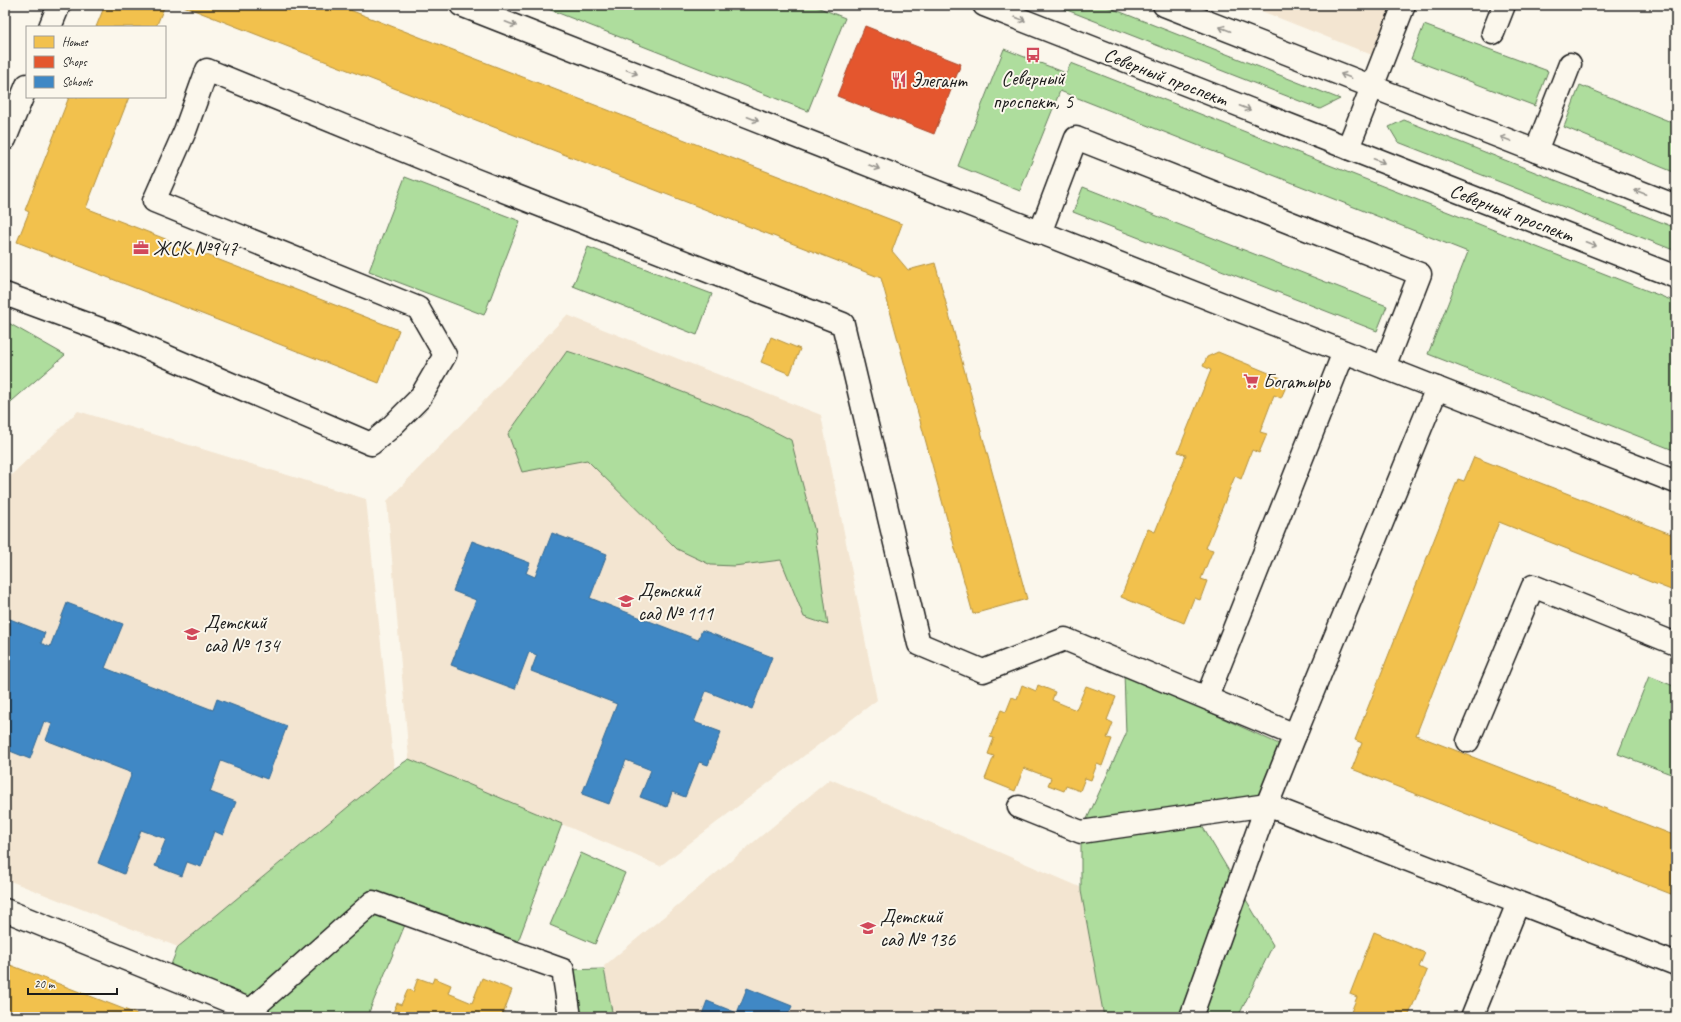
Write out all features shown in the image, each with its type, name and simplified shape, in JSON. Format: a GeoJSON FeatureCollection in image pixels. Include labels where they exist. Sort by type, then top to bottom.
{"type":"FeatureCollection","features":[{"type":"Feature","properties":{"kind":"main road"},"geometry":{"type":"LineString","coordinates":[[50,26],[59,5]]}},
{"type":"Feature","properties":{"kind":"main road"},"geometry":{"type":"LineString","coordinates":[[462,5],[1676,482]]}},
{"type":"Feature","properties":{"kind":"main road","name":"Северный проспект"},"geometry":{"type":"LineString","coordinates":[[984,5],[1676,277]]}},
{"type":"Feature","properties":{"kind":"main road"},"geometry":{"type":"LineString","coordinates":[[1164,5],[1676,206]]}},
{"type":"Feature","properties":{"kind":"main road"},"geometry":{"type":"LineString","coordinates":[[1348,148],[1404,5]]}},
{"type":"Feature","properties":{"kind":"main road"},"geometry":{"type":"LineString","coordinates":[[1493,33],[1504,5]]}},
{"type":"Feature","properties":{"kind":"main road"},"geometry":{"type":"LineString","coordinates":[[1536,151],[1570,64]]}},
{"type":"Feature","properties":{"kind":"main road"},"geometry":{"type":"LineString","coordinates":[[5,294],[119,336],[371,444],[390,428],[420,398],[445,355],[418,308],[154,201],[185,131],[207,70],[473,179],[843,324],[919,644],[983,671],[1065,639],[1295,735]]}},
{"type":"Feature","properties":{"kind":"main road"},"geometry":{"type":"LineString","coordinates":[[5,139],[26,87]]}},
{"type":"Feature","properties":{"kind":"main road"},"geometry":{"type":"LineString","coordinates":[[1040,233],[1076,138],[1420,274],[1384,367]]}},
{"type":"Feature","properties":{"kind":"main road"},"geometry":{"type":"LineString","coordinates":[[1207,697],[1344,352]]}},
{"type":"Feature","properties":{"kind":"main road"},"geometry":{"type":"LineString","coordinates":[[1191,1017],[1266,805],[1437,388]]}},
{"type":"Feature","properties":{"kind":"main road"},"geometry":{"type":"LineString","coordinates":[[1468,741],[1533,586],[1676,644]]}},
{"type":"Feature","properties":{"kind":"main road"},"geometry":{"type":"LineString","coordinates":[[1019,807],[1081,832],[1266,805],[1676,964]]}},
{"type":"Feature","properties":{"kind":"main road"},"geometry":{"type":"LineString","coordinates":[[5,910],[251,1010],[373,902],[563,970],[570,1017]]}},
{"type":"Feature","properties":{"kind":"main road"},"geometry":{"type":"LineString","coordinates":[[1472,1017],[1518,903]]}},
{"type":"Feature","properties":{"kind":"shaded area"},"geometry":{"type":"Polygon","coordinates":[[[1246,5],[1396,5],[1377,57],[1246,5]]]}},
{"type":"Feature","properties":{"kind":"shaded area","name":"Детский сад № 111"},"geometry":{"type":"Polygon","coordinates":[[[567,315],[821,415],[877,700],[660,866],[409,759],[387,501],[567,315]]]}},
{"type":"Feature","properties":{"kind":"shaded area","name":"Детский сад № 134"},"geometry":{"type":"Polygon","coordinates":[[[78,411],[366,499],[394,769],[178,947],[5,879],[5,481],[78,411]]]}},
{"type":"Feature","properties":{"kind":"shaded area","name":"Детский сад № 136"},"geometry":{"type":"Polygon","coordinates":[[[830,779],[1080,887],[1104,1017],[613,1017],[604,966],[830,779]]]}},
{"type":"Feature","properties":{"kind":"green space"},"geometry":{"type":"Polygon","coordinates":[[[538,5],[812,5],[845,18],[808,111],[538,5]]]}},
{"type":"Feature","properties":{"kind":"green space"},"geometry":{"type":"Polygon","coordinates":[[[1054,5],[1103,5],[1340,99],[1320,109],[1054,5]]]}},
{"type":"Feature","properties":{"kind":"green space"},"geometry":{"type":"Polygon","coordinates":[[[1424,25],[1548,71],[1535,106],[1411,59],[1424,25]]]}},
{"type":"Feature","properties":{"kind":"green space"},"geometry":{"type":"Polygon","coordinates":[[[1004,49],[1066,73],[1071,63],[1676,302],[1676,451],[1428,354],[1468,252],[1060,91],[1020,191],[958,166],[1004,49]]]}},
{"type":"Feature","properties":{"kind":"green space"},"geometry":{"type":"Polygon","coordinates":[[[1580,85],[1676,124],[1676,173],[1564,127],[1580,85]]]}},
{"type":"Feature","properties":{"kind":"green space"},"geometry":{"type":"Polygon","coordinates":[[[1404,120],[1676,228],[1676,251],[1398,142],[1389,127],[1404,120]]]}},
{"type":"Feature","properties":{"kind":"green space"},"geometry":{"type":"Polygon","coordinates":[[[405,177],[520,221],[484,315],[369,271],[405,177]]]}},
{"type":"Feature","properties":{"kind":"green space"},"geometry":{"type":"Polygon","coordinates":[[[1083,187],[1387,306],[1377,331],[1073,212],[1083,187]]]}},
{"type":"Feature","properties":{"kind":"green space"},"geometry":{"type":"Polygon","coordinates":[[[588,247],[712,294],[697,335],[573,286],[588,247]]]}},
{"type":"Feature","properties":{"kind":"green space"},"geometry":{"type":"Polygon","coordinates":[[[5,321],[65,355],[5,407],[5,321]]]}},
{"type":"Feature","properties":{"kind":"green space"},"geometry":{"type":"Polygon","coordinates":[[[567,351],[628,371],[747,417],[791,440],[814,528],[828,625],[804,617],[781,560],[734,566],[711,565],[677,549],[587,460],[522,472],[508,434],[567,351]]]}},
{"type":"Feature","properties":{"kind":"green space"},"geometry":{"type":"Polygon","coordinates":[[[1124,673],[1281,745],[1264,796],[1189,804],[1273,945],[1238,1017],[1104,1017],[1081,891],[1081,832],[1126,734],[1124,673]]]}},
{"type":"Feature","properties":{"kind":"green space"},"geometry":{"type":"Polygon","coordinates":[[[1649,676],[1676,687],[1676,776],[1618,754],[1649,676]]]}},
{"type":"Feature","properties":{"kind":"green space"},"geometry":{"type":"Polygon","coordinates":[[[409,759],[562,824],[514,952],[409,915],[367,1017],[249,1017],[167,975],[178,947],[394,769],[409,759]]]}},
{"type":"Feature","properties":{"kind":"green space"},"geometry":{"type":"Polygon","coordinates":[[[581,853],[625,873],[595,944],[550,925],[581,853]]]}},
{"type":"Feature","properties":{"kind":"green space"},"geometry":{"type":"Polygon","coordinates":[[[604,969],[613,1017],[570,1017],[563,970],[604,969]]]}},
{"type":"Feature","properties":{"kind":"building: Homes"},"geometry":{"type":"Polygon","coordinates":[[[105,5],[165,5],[156,26],[96,26],[105,5]]]}},
{"type":"Feature","properties":{"kind":"building: Homes"},"geometry":{"type":"Polygon","coordinates":[[[181,5],[337,5],[902,224],[892,251],[908,270],[935,263],[1027,599],[973,614],[881,278],[181,5]]]}},
{"type":"Feature","properties":{"kind":"building: Homes"},"geometry":{"type":"Polygon","coordinates":[[[69,98],[129,98],[86,208],[399,330],[379,383],[17,242],[29,212],[25,210],[69,98]]]}},
{"type":"Feature","properties":{"kind":"building: Homes"},"geometry":{"type":"Polygon","coordinates":[[[771,337],[800,349],[790,374],[761,362],[771,337]]]}},
{"type":"Feature","properties":{"kind":"building: Homes"},"geometry":{"type":"Polygon","coordinates":[[[1218,352],[1281,378],[1285,389],[1281,398],[1274,395],[1260,432],[1267,434],[1259,453],[1252,450],[1241,479],[1235,476],[1206,548],[1213,550],[1201,579],[1207,581],[1200,600],[1194,598],[1184,623],[1121,597],[1148,529],[1155,532],[1186,455],[1178,452],[1211,370],[1203,366],[1207,357],[1218,352]]]}},
{"type":"Feature","properties":{"kind":"building: Homes"},"geometry":{"type":"Polygon","coordinates":[[[1474,457],[1676,536],[1676,592],[1499,522],[1416,735],[1676,836],[1676,896],[1352,769],[1362,743],[1355,740],[1458,479],[1464,481],[1474,457]]]}},
{"type":"Feature","properties":{"kind":"building: Homes"},"geometry":{"type":"Polygon","coordinates":[[[1022,685],[1036,691],[1038,685],[1055,692],[1052,700],[1076,710],[1086,686],[1116,697],[1107,720],[1113,723],[1107,738],[1112,739],[1102,766],[1097,764],[1091,780],[1085,778],[1080,791],[1066,786],[1064,791],[1048,785],[1051,778],[1024,768],[1015,791],[985,779],[994,756],[988,754],[994,738],[990,737],[1001,710],[1006,712],[1012,697],[1017,699],[1022,685]]]}},
{"type":"Feature","properties":{"kind":"building: Homes"},"geometry":{"type":"Polygon","coordinates":[[[1374,932],[1425,953],[1419,967],[1427,971],[1408,1017],[1349,1017],[1357,997],[1350,994],[1374,932]]]}},
{"type":"Feature","properties":{"kind":"building: Homes"},"geometry":{"type":"Polygon","coordinates":[[[5,963],[144,1017],[5,1017],[5,963]]]}},
{"type":"Feature","properties":{"kind":"building: Homes"},"geometry":{"type":"Polygon","coordinates":[[[418,978],[432,983],[434,978],[451,985],[448,993],[472,1003],[482,978],[512,990],[503,1014],[508,1017],[391,1017],[397,1003],[401,1005],[408,989],[413,992],[418,978]]]}},
{"type":"Feature","properties":{"kind":"building: Shops","name":"Элегант"},"geometry":{"type":"Polygon","coordinates":[[[865,26],[961,64],[934,134],[837,96],[865,26]]]}},
{"type":"Feature","properties":{"kind":"building: Schools"},"geometry":{"type":"Polygon","coordinates":[[[552,533],[607,554],[590,598],[698,640],[702,630],[772,657],[752,709],[706,691],[694,722],[721,732],[708,765],[699,762],[685,797],[672,792],[667,807],[640,797],[651,770],[626,760],[609,804],[582,794],[617,704],[531,671],[537,655],[529,652],[515,689],[451,665],[476,600],[453,591],[472,541],[530,563],[526,573],[535,577],[552,533]]]}},
{"type":"Feature","properties":{"kind":"building: Schools"},"geometry":{"type":"Polygon","coordinates":[[[67,603],[123,624],[105,668],[213,710],[217,699],[287,726],[267,779],[221,761],[210,792],[236,802],[223,835],[214,831],[201,867],[187,862],[182,876],[155,866],[166,839],[141,830],[124,874],[98,863],[132,773],[46,740],[52,724],[44,721],[30,759],[5,749],[5,617],[45,633],[41,643],[50,647],[67,603]]]}},
{"type":"Feature","properties":{"kind":"building: Schools"},"geometry":{"type":"Polygon","coordinates":[[[747,988],[792,1006],[787,1017],[701,1017],[707,1001],[737,1013],[747,988]]]}},
{"type":"Feature","properties":{"kind":"place","name":"Северный проспект, 5"},"geometry":{"type":"Point","coordinates":[1033,55]}},
{"type":"Feature","properties":{"kind":"place","name":"Элегант"},"geometry":{"type":"Point","coordinates":[899,80]}},
{"type":"Feature","properties":{"kind":"place","name":"ЖСК №947"},"geometry":{"type":"Point","coordinates":[141,248]}},
{"type":"Feature","properties":{"kind":"place","name":"Богатырь"},"geometry":{"type":"Point","coordinates":[1251,381]}},
{"type":"Feature","properties":{"kind":"place","name":"Детский сад № 111"},"geometry":{"type":"Point","coordinates":[626,601]}},
{"type":"Feature","properties":{"kind":"place","name":"Детский сад № 134"},"geometry":{"type":"Point","coordinates":[192,634]}},
{"type":"Feature","properties":{"kind":"place","name":"Детский сад № 136"},"geometry":{"type":"Point","coordinates":[868,928]}}]}
